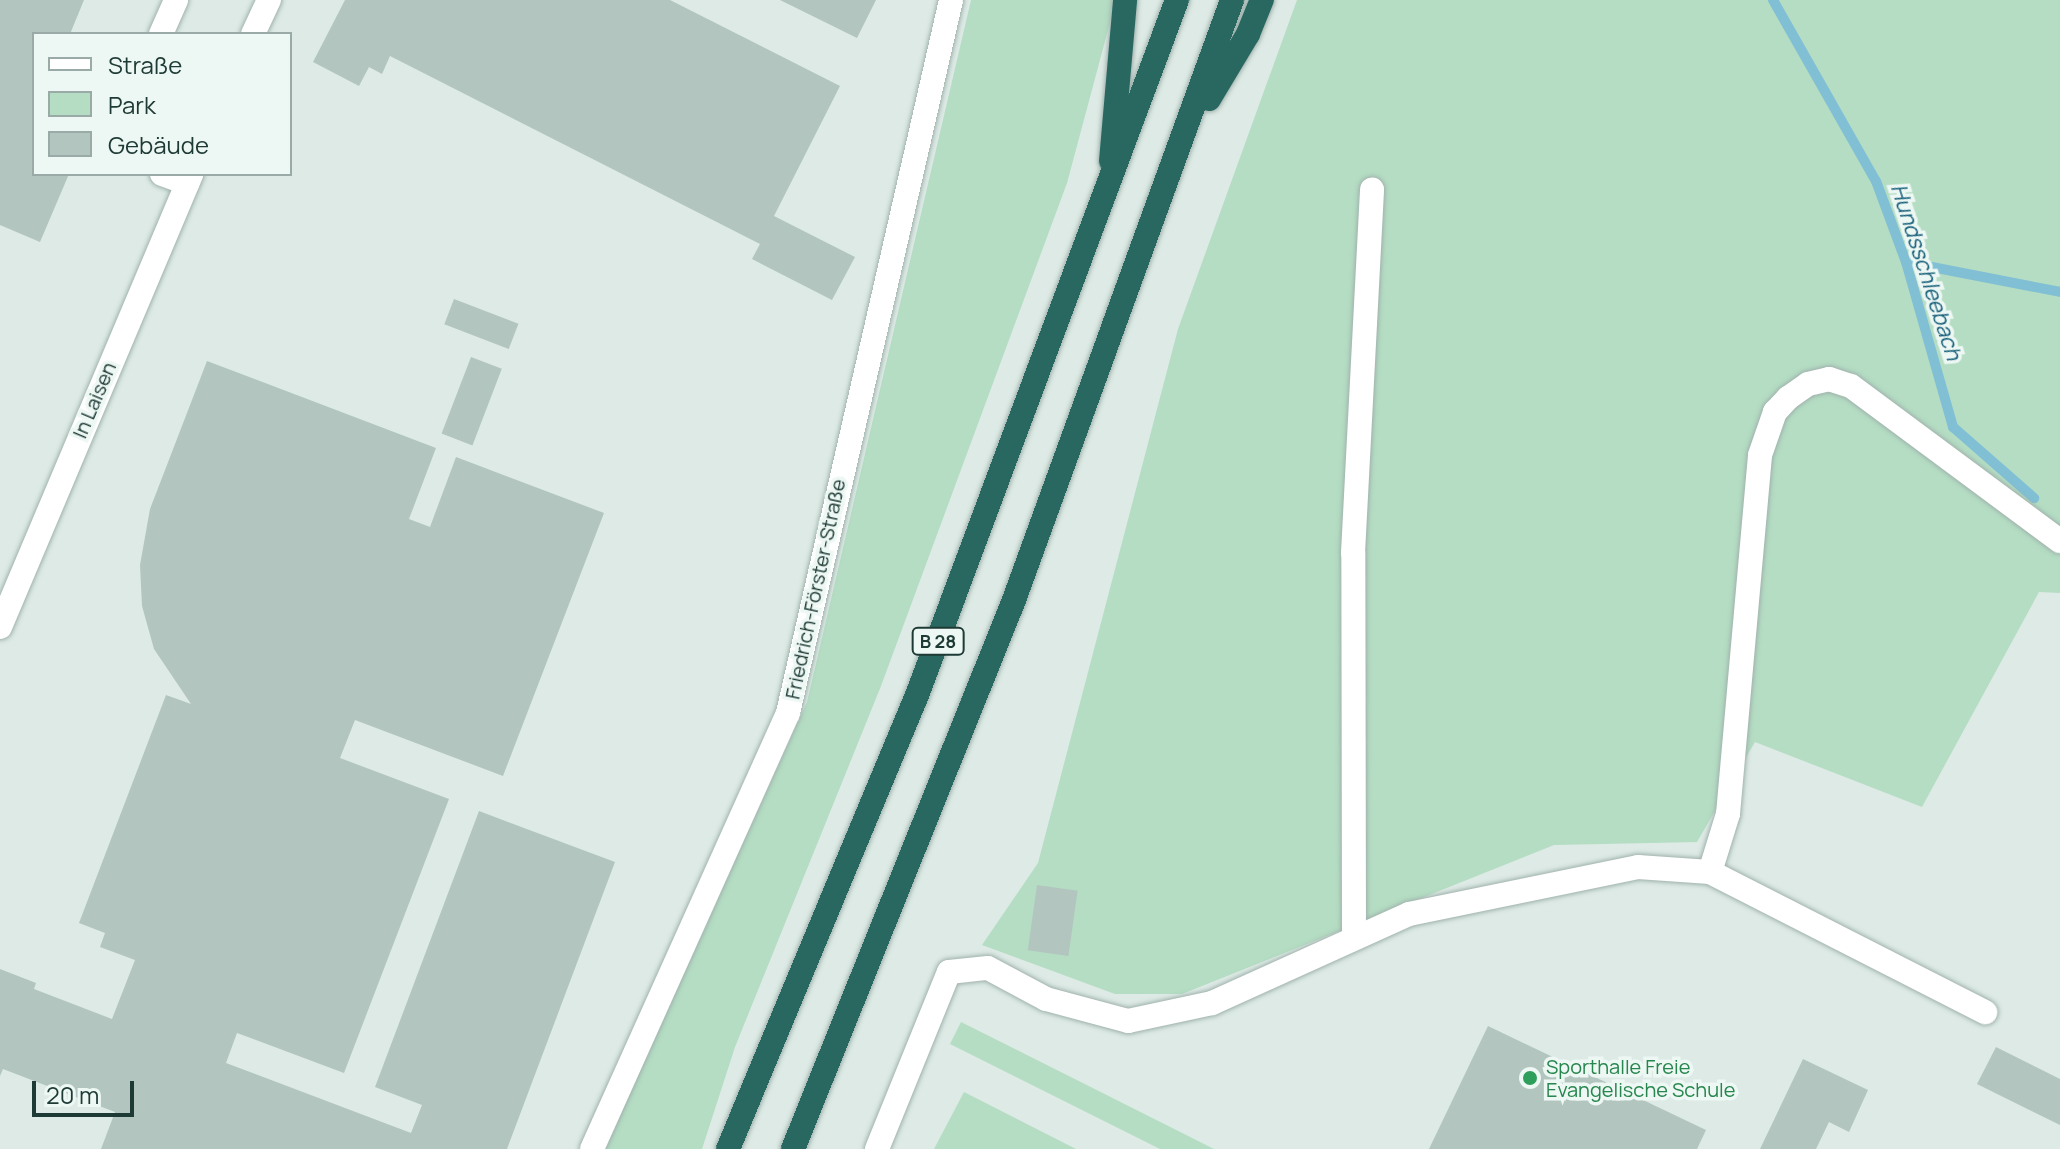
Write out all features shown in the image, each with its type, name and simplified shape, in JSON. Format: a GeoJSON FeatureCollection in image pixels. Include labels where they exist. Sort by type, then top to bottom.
{"type":"FeatureCollection","features":[{"type":"Feature","properties":{"kind":"highway","name":"B 28"},"geometry":{"type":"LineString","coordinates":[[1107,197],[1125,0]]}},
{"type":"Feature","properties":{"kind":"highway","name":"B 28"},"geometry":{"type":"LineString","coordinates":[[728,1149],[916,698],[1107,197],[1177,0]]}},
{"type":"Feature","properties":{"kind":"highway","name":"B 28"},"geometry":{"type":"LineString","coordinates":[[793,1149],[1014,600],[1232,0]]}},
{"type":"Feature","properties":{"kind":"highway","name":"B 28"},"geometry":{"type":"LineString","coordinates":[[1182,142],[1248,34],[1262,0]]}},
{"type":"Feature","properties":{"kind":"street"},"geometry":{"type":"LineString","coordinates":[[162,32],[176,0]]}},
{"type":"Feature","properties":{"kind":"street"},"geometry":{"type":"LineString","coordinates":[[254,32],[269,0]]}},
{"type":"Feature","properties":{"kind":"street","name":"Friedrich-Förster-Straße"},"geometry":{"type":"LineString","coordinates":[[592,1149],[788,713],[951,0]]}},
{"type":"Feature","properties":{"kind":"street","name":"In Laisen"},"geometry":{"type":"LineString","coordinates":[[0,627],[189,179]]}},
{"type":"Feature","properties":{"kind":"street"},"geometry":{"type":"LineString","coordinates":[[1354,937],[1353,553],[1372,189]]}},
{"type":"Feature","properties":{"kind":"street"},"geometry":{"type":"LineString","coordinates":[[1710,872],[1728,814],[1763,436],[1788,398],[1808,384],[1829,379],[1851,386],[2060,541]]}},
{"type":"Feature","properties":{"kind":"street"},"geometry":{"type":"LineString","coordinates":[[877,1149],[949,972],[988,968],[1046,999],[1128,1021],[1212,1003],[1354,937],[1438,906],[1638,867],[1710,872],[1985,1012]]}},
{"type":"Feature","properties":{"kind":"green space"},"geometry":{"type":"Polygon","coordinates":[[[971,0],[1116,0],[1067,183],[881,686],[735,1047],[702,1149],[605,1149],[807,702],[971,0]]]}},
{"type":"Feature","properties":{"kind":"green space"},"geometry":{"type":"Polygon","coordinates":[[[1297,0],[2060,0],[2060,593],[2039,592],[1922,807],[1755,742],[1697,842],[1554,845],[1182,994],[1115,994],[982,945],[1038,863],[1178,329],[1297,0]]]}},
{"type":"Feature","properties":{"kind":"green space"},"geometry":{"type":"Polygon","coordinates":[[[961,1022],[1214,1149],[1160,1149],[950,1044],[961,1022]]]}},
{"type":"Feature","properties":{"kind":"green space"},"geometry":{"type":"Polygon","coordinates":[[[964,1092],[1076,1149],[934,1149],[964,1092]]]}},
{"type":"Feature","properties":{"kind":"building"},"geometry":{"type":"Polygon","coordinates":[[[0,0],[84,0],[71,32],[32,32],[32,176],[68,176],[40,242],[0,225],[0,0]]]}},
{"type":"Feature","properties":{"kind":"building"},"geometry":{"type":"Polygon","coordinates":[[[345,0],[670,0],[840,86],[774,216],[855,257],[832,300],[752,259],[760,244],[390,56],[382,74],[369,67],[359,86],[313,62],[345,0]]]}},
{"type":"Feature","properties":{"kind":"building"},"geometry":{"type":"Polygon","coordinates":[[[780,0],[876,0],[857,38],[780,0]]]}},
{"type":"Feature","properties":{"kind":"building"},"geometry":{"type":"Polygon","coordinates":[[[454,299],[518,324],[509,349],[444,324],[454,299]]]}},
{"type":"Feature","properties":{"kind":"building"},"geometry":{"type":"Polygon","coordinates":[[[471,357],[502,369],[472,445],[442,434],[471,357]]]}},
{"type":"Feature","properties":{"kind":"building"},"geometry":{"type":"Polygon","coordinates":[[[207,361],[436,448],[409,519],[430,527],[456,457],[604,513],[503,776],[355,720],[340,758],[449,799],[344,1073],[237,1033],[226,1063],[411,1133],[422,1105],[375,1087],[479,811],[615,862],[507,1149],[101,1149],[115,1112],[3,1069],[0,1076],[0,969],[36,983],[34,989],[112,1019],[135,960],[100,947],[105,933],[79,923],[166,695],[191,704],[154,649],[142,606],[140,565],[150,509],[207,361]]]}},
{"type":"Feature","properties":{"kind":"building"},"geometry":{"type":"Polygon","coordinates":[[[1037,885],[1078,891],[1068,956],[1028,950],[1037,885]]]}},
{"type":"Feature","properties":{"kind":"building","name":"Sporthalle Freie Evangelische Schule"},"geometry":{"type":"Polygon","coordinates":[[[1488,1026],[1706,1130],[1697,1149],[1429,1149],[1488,1026]]]}},
{"type":"Feature","properties":{"kind":"building"},"geometry":{"type":"Polygon","coordinates":[[[1996,1047],[2060,1079],[2060,1125],[1977,1084],[1996,1047]]]}},
{"type":"Feature","properties":{"kind":"building"},"geometry":{"type":"Polygon","coordinates":[[[1803,1059],[1868,1090],[1849,1132],[1829,1122],[1816,1149],[1760,1149],[1803,1059]]]}},
{"type":"Feature","properties":{"kind":"waterway","name":"Hundsschleebach"},"geometry":{"type":"LineString","coordinates":[[1773,0],[1876,181],[1906,262],[1953,427],[2034,498]]}},
{"type":"Feature","properties":{"kind":"waterway"},"geometry":{"type":"LineString","coordinates":[[1906,262],[2060,292]]}},
{"type":"Feature","properties":{"kind":"place","name":"Sporthalle Freie Evangelische Schule"},"geometry":{"type":"Point","coordinates":[1530,1078]}}]}
